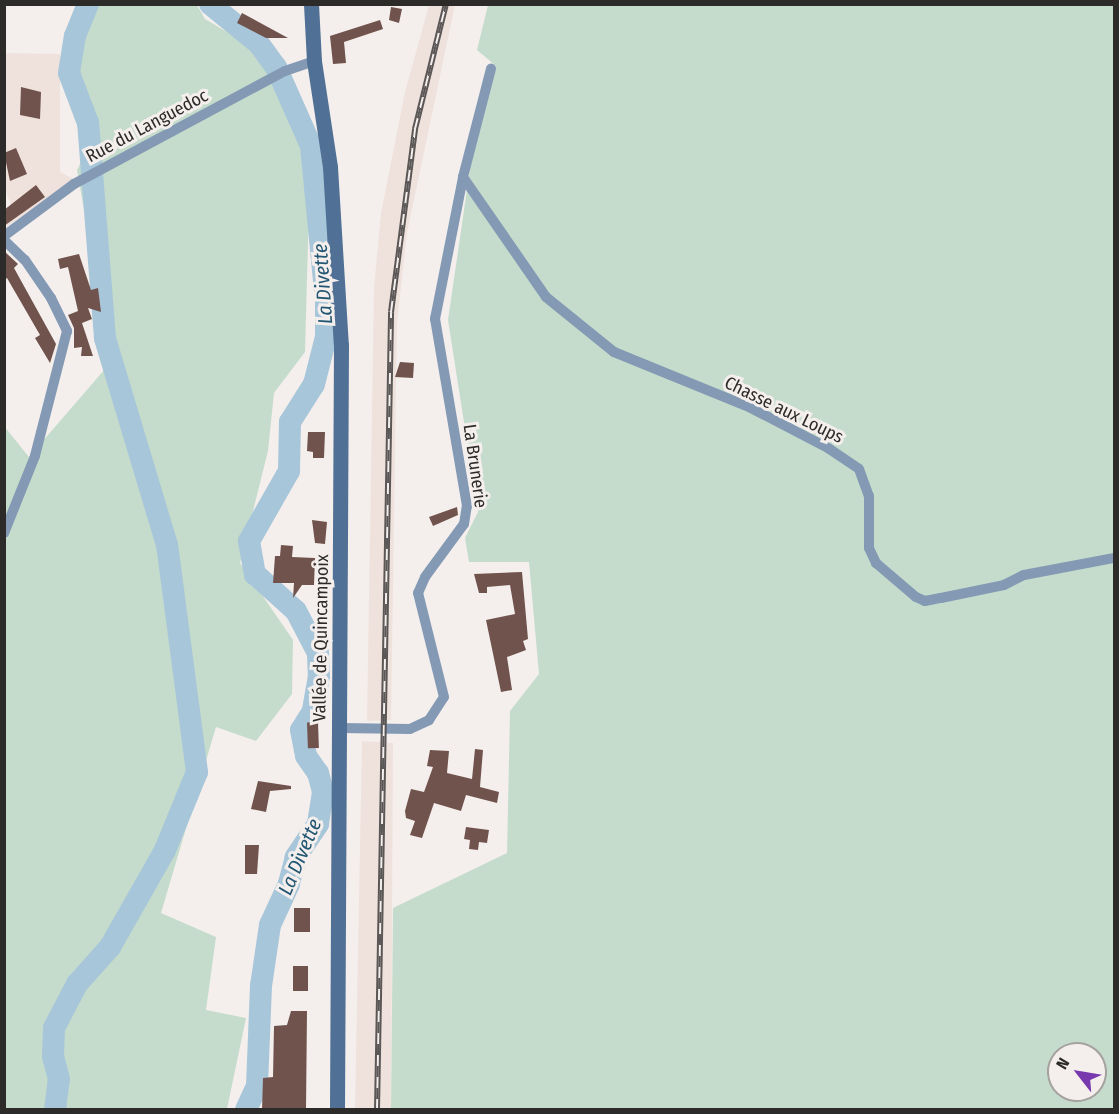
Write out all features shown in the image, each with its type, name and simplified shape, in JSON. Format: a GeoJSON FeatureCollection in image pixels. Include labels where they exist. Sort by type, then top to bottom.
{"type":"FeatureCollection","features":[{"type":"Feature","properties":{"kind":"main road","name":"Vallée de Quincampoix"},"geometry":{"type":"LineString","coordinates":[[311,4],[314,61],[330,167],[341,345],[337,1110]]}},
{"type":"Feature","properties":{"kind":"street","name":"Rue du Languedoc"},"geometry":{"type":"LineString","coordinates":[[4,238],[74,184],[95,172],[285,71],[314,61]]}},
{"type":"Feature","properties":{"kind":"street","name":"La Brunerie"},"geometry":{"type":"LineString","coordinates":[[340,728],[410,729],[429,720],[444,697],[418,593],[425,577],[458,535],[466,515],[435,319],[463,177],[491,69]]}},
{"type":"Feature","properties":{"kind":"street","name":"Chasse aux Loups"},"geometry":{"type":"LineString","coordinates":[[463,177],[546,297],[614,352],[751,408],[828,447],[859,469],[869,496],[869,548],[876,563],[916,597],[925,601],[1004,585],[1024,575],[1114,558]]}},
{"type":"Feature","properties":{"kind":"street"},"geometry":{"type":"LineString","coordinates":[[4,238],[25,260],[51,298],[66,331],[35,456],[4,533]]}},
{"type":"Feature","properties":{"kind":"shaded area"},"geometry":{"type":"Polygon","coordinates":[[[429,5],[455,5],[407,233],[397,323],[391,720],[367,721],[374,288],[381,213],[405,92],[429,5]]]}},
{"type":"Feature","properties":{"kind":"shaded area"},"geometry":{"type":"Polygon","coordinates":[[[5,53],[60,54],[60,172],[74,179],[5,228],[5,210],[11,205],[5,189],[5,53]]]}},
{"type":"Feature","properties":{"kind":"shaded area"},"geometry":{"type":"Polygon","coordinates":[[[362,741],[393,743],[391,1109],[355,1110],[362,741]]]}},
{"type":"Feature","properties":{"kind":"green space"},"geometry":{"type":"Polygon","coordinates":[[[94,5],[197,5],[205,19],[251,46],[284,84],[310,171],[305,352],[274,393],[268,451],[240,563],[293,640],[292,694],[256,741],[216,727],[161,913],[216,937],[206,1010],[246,1018],[227,1109],[5,1109],[4,426],[29,457],[111,362],[77,170],[89,147],[72,54],[94,5]]]}},
{"type":"Feature","properties":{"kind":"green space"},"geometry":{"type":"Polygon","coordinates":[[[488,5],[1114,5],[1114,1109],[391,1110],[393,908],[507,853],[510,711],[539,674],[529,562],[469,562],[465,538],[478,512],[448,320],[470,169],[496,66],[477,50],[488,5]]]}},
{"type":"Feature","properties":{"kind":"building"},"geometry":{"type":"Polygon","coordinates":[[[391,7],[402,9],[399,23],[389,20],[391,7]]]}},
{"type":"Feature","properties":{"kind":"building"},"geometry":{"type":"Polygon","coordinates":[[[242,13],[288,38],[266,38],[237,23],[242,13]]]}},
{"type":"Feature","properties":{"kind":"building"},"geometry":{"type":"Polygon","coordinates":[[[380,20],[383,29],[344,42],[346,63],[333,64],[330,36],[380,20]]]}},
{"type":"Feature","properties":{"kind":"building"},"geometry":{"type":"Polygon","coordinates":[[[21,87],[41,92],[40,119],[20,115],[21,87]]]}},
{"type":"Feature","properties":{"kind":"building"},"geometry":{"type":"Polygon","coordinates":[[[16,148],[27,174],[10,181],[4,153],[16,148]]]}},
{"type":"Feature","properties":{"kind":"building"},"geometry":{"type":"Polygon","coordinates":[[[36,185],[45,197],[4,226],[4,210],[36,185]]]}},
{"type":"Feature","properties":{"kind":"building"},"geometry":{"type":"Polygon","coordinates":[[[4,251],[18,264],[14,268],[56,344],[50,363],[35,338],[40,335],[7,278],[4,280],[4,251]]]}},
{"type":"Feature","properties":{"kind":"building"},"geometry":{"type":"Polygon","coordinates":[[[79,254],[91,290],[98,288],[101,312],[88,308],[92,319],[82,323],[93,356],[81,356],[82,347],[74,348],[74,328],[68,315],[78,311],[68,267],[60,269],[58,259],[79,254]]]}},
{"type":"Feature","properties":{"kind":"building"},"geometry":{"type":"Polygon","coordinates":[[[400,362],[414,363],[413,378],[395,377],[400,362]]]}},
{"type":"Feature","properties":{"kind":"building"},"geometry":{"type":"Polygon","coordinates":[[[308,432],[325,432],[324,458],[313,458],[313,452],[307,451],[308,432]]]}},
{"type":"Feature","properties":{"kind":"building"},"geometry":{"type":"Polygon","coordinates":[[[457,507],[458,515],[433,526],[429,517],[457,507]]]}},
{"type":"Feature","properties":{"kind":"building"},"geometry":{"type":"Polygon","coordinates":[[[312,520],[327,522],[325,544],[315,543],[312,520]]]}},
{"type":"Feature","properties":{"kind":"building"},"geometry":{"type":"Polygon","coordinates":[[[281,545],[293,546],[292,557],[315,558],[314,585],[302,585],[293,598],[294,583],[273,583],[275,556],[280,556],[281,545]]]}},
{"type":"Feature","properties":{"kind":"building"},"geometry":{"type":"Polygon","coordinates":[[[522,572],[528,639],[523,641],[526,650],[507,657],[512,690],[501,692],[486,620],[515,614],[510,585],[487,587],[487,593],[479,593],[474,574],[522,572]]]}},
{"type":"Feature","properties":{"kind":"building"},"geometry":{"type":"Polygon","coordinates":[[[307,722],[318,722],[319,748],[308,748],[307,722]]]}},
{"type":"Feature","properties":{"kind":"building"},"geometry":{"type":"Polygon","coordinates":[[[475,749],[483,750],[480,787],[499,792],[497,803],[466,795],[461,811],[434,803],[422,838],[410,835],[415,821],[406,818],[405,811],[411,789],[424,792],[433,767],[427,766],[430,750],[449,751],[447,773],[472,779],[475,749]]]}},
{"type":"Feature","properties":{"kind":"building"},"geometry":{"type":"Polygon","coordinates":[[[258,781],[291,786],[291,789],[270,791],[266,812],[251,809],[258,781]]]}},
{"type":"Feature","properties":{"kind":"building"},"geometry":{"type":"Polygon","coordinates":[[[466,827],[489,830],[487,843],[479,842],[478,850],[469,849],[470,840],[464,839],[466,827]]]}},
{"type":"Feature","properties":{"kind":"building"},"geometry":{"type":"Polygon","coordinates":[[[245,845],[259,845],[257,874],[245,874],[245,845]]]}},
{"type":"Feature","properties":{"kind":"building"},"geometry":{"type":"Polygon","coordinates":[[[294,908],[310,908],[310,932],[294,932],[294,908]]]}},
{"type":"Feature","properties":{"kind":"building"},"geometry":{"type":"Polygon","coordinates":[[[293,966],[308,966],[308,991],[293,991],[293,966]]]}},
{"type":"Feature","properties":{"kind":"building"},"geometry":{"type":"Polygon","coordinates":[[[291,1011],[307,1011],[306,1110],[262,1110],[263,1078],[273,1077],[274,1026],[287,1025],[291,1011]]]}},
{"type":"Feature","properties":{"kind":"waterway","name":"La Divette"},"geometry":{"type":"LineString","coordinates":[[55,1110],[59,1079],[53,1056],[54,1028],[77,984],[110,947],[165,850],[197,772],[167,545],[105,338],[88,123],[69,73],[75,36],[88,4]]}},
{"type":"Feature","properties":{"kind":"waterway","name":"La Divette"},"geometry":{"type":"LineString","coordinates":[[210,4],[259,44],[276,67],[311,146],[326,303],[326,337],[314,384],[290,422],[289,471],[249,541],[255,574],[296,611],[318,653],[319,676],[313,711],[301,730],[306,756],[318,773],[323,792],[318,824],[296,857],[289,884],[270,925],[261,986],[257,1086],[246,1110]]}},
{"type":"Feature","properties":{"kind":"railway"},"geometry":{"type":"LineString","coordinates":[[377,1110],[391,312],[415,129],[446,4]]}}]}
